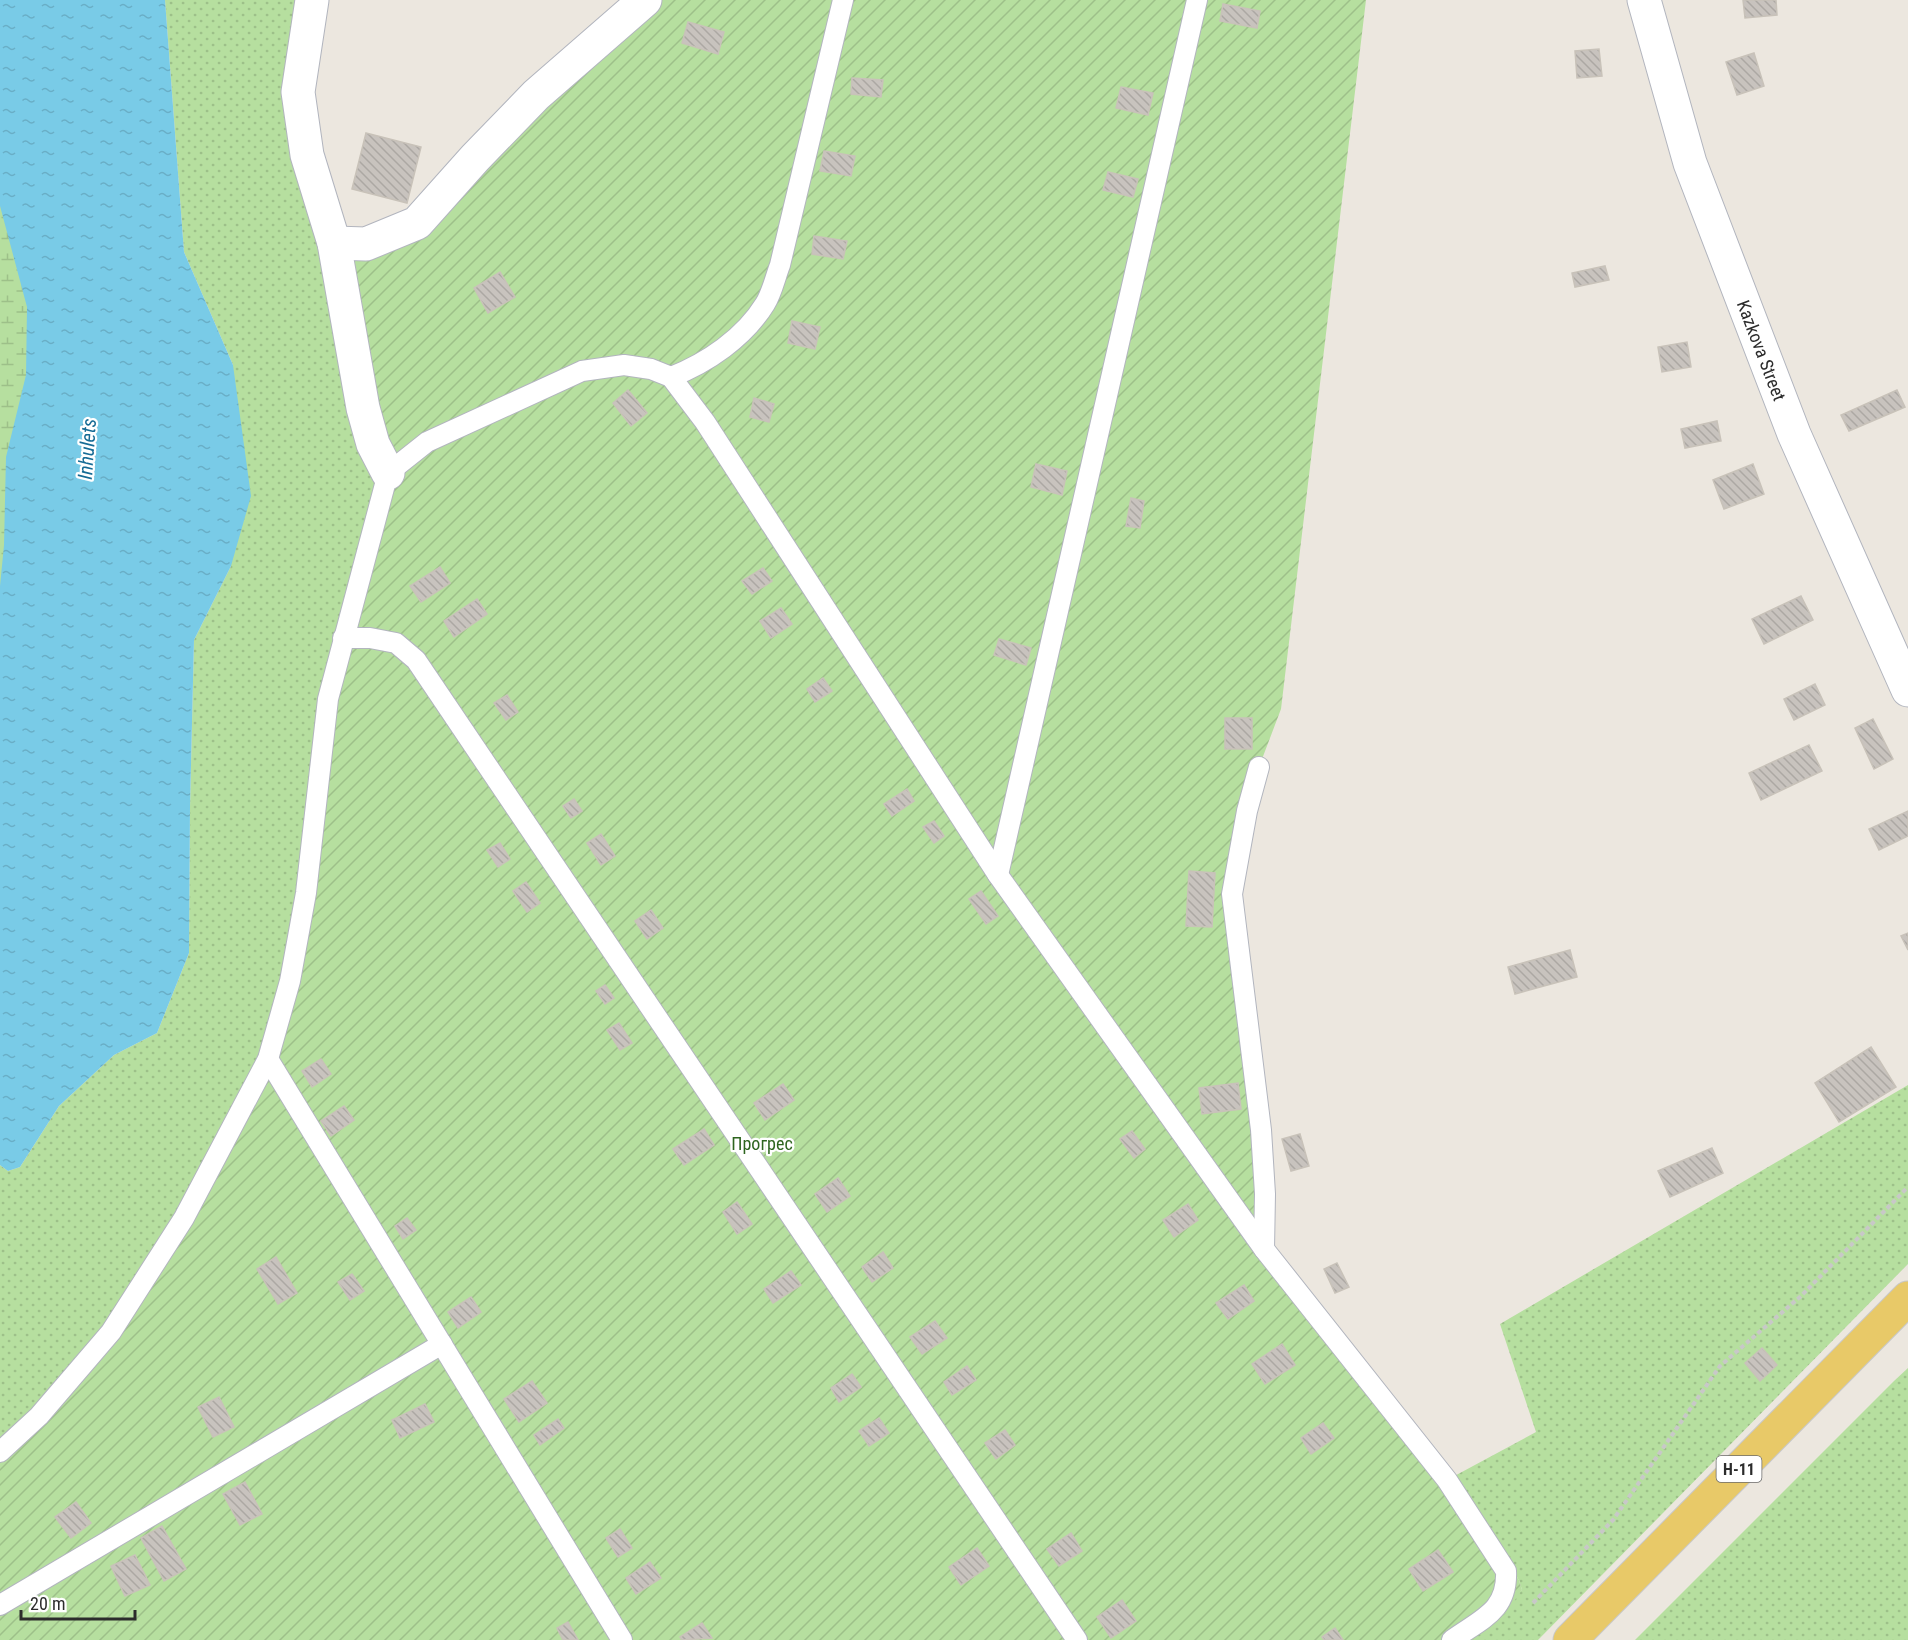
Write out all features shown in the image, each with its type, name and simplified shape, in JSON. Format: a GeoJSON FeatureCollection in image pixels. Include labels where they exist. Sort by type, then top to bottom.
{"type":"FeatureCollection","features":[{"type":"Feature","properties":{"kind":"main road","name":"Н-11"},"geometry":{"type":"LineString","coordinates":[[1570,1640],[1908,1298]]}},
{"type":"Feature","properties":{"kind":"street"},"geometry":{"type":"LineString","coordinates":[[312,0],[297,92],[307,155],[334,243],[363,408],[373,444],[388,473]]}},
{"type":"Feature","properties":{"kind":"street"},"geometry":{"type":"LineString","coordinates":[[334,243],[366,244],[417,223],[536,95],[645,0]]}},
{"type":"Feature","properties":{"kind":"street","name":"Kazkova Street"},"geometry":{"type":"LineString","coordinates":[[1644,0],[1698,185],[1794,434],[1908,690]]}},
{"type":"Feature","properties":{"kind":"lane"},"geometry":{"type":"LineString","coordinates":[[671,377],[691,369],[742,334],[766,303],[780,265],[843,0]]}},
{"type":"Feature","properties":{"kind":"lane"},"geometry":{"type":"LineString","coordinates":[[998,875],[1197,0]]}},
{"type":"Feature","properties":{"kind":"lane"},"geometry":{"type":"LineString","coordinates":[[0,1452],[39,1416],[111,1332],[184,1218],[268,1059],[290,981],[306,893],[328,699],[388,473],[427,442],[582,371],[624,365],[651,369],[671,377],[705,422],[998,875],[1264,1250],[1447,1480],[1506,1571],[1507,1589],[1497,1608],[1452,1640]]}},
{"type":"Feature","properties":{"kind":"lane"},"geometry":{"type":"LineString","coordinates":[[343,638],[370,638],[396,643],[416,660],[1077,1640]]}},
{"type":"Feature","properties":{"kind":"lane"},"geometry":{"type":"LineString","coordinates":[[1259,767],[1247,811],[1232,894],[1261,1130],[1265,1194],[1264,1250]]}},
{"type":"Feature","properties":{"kind":"lane"},"geometry":{"type":"LineString","coordinates":[[268,1059],[622,1640]]}},
{"type":"Feature","properties":{"kind":"lane"},"geometry":{"type":"LineString","coordinates":[[0,1605],[442,1344]]}},
{"type":"Feature","properties":{"kind":"path"},"geometry":{"type":"LineString","coordinates":[[1530,1606],[1613,1520],[1720,1366],[1801,1296],[1908,1187]]}},
{"type":"Feature","properties":{"kind":"green space"},"geometry":{"type":"Polygon","coordinates":[[[165,0],[312,0],[298,92],[388,473],[306,893],[268,1059],[111,1332],[0,1452],[0,1165],[8,1171],[20,1167],[59,1106],[114,1055],[157,1033],[189,953],[194,640],[231,566],[233,365],[184,252],[165,0]]]}},
{"type":"Feature","properties":{"kind":"green space","name":"Прогрес"},"geometry":{"type":"Polygon","coordinates":[[[645,0],[1366,0],[1281,709],[1259,767],[1232,894],[1264,1249],[1447,1480],[1519,1580],[1522,1590],[1505,1614],[1470,1640],[0,1640],[0,1452],[111,1332],[268,1059],[290,981],[328,699],[388,473],[334,243],[417,223],[645,0]]]}},
{"type":"Feature","properties":{"kind":"green space"},"geometry":{"type":"Polygon","coordinates":[[[0,156],[41,345],[0,705],[0,156]]]}},
{"type":"Feature","properties":{"kind":"green space"},"geometry":{"type":"Polygon","coordinates":[[[1908,1085],[1908,1264],[1538,1640],[1470,1640],[1522,1590],[1519,1580],[1447,1480],[1536,1432],[1500,1324],[1908,1085]]]}},
{"type":"Feature","properties":{"kind":"green space"},"geometry":{"type":"Polygon","coordinates":[[[1908,1368],[1908,1640],[1635,1640],[1894,1381],[1908,1368]]]}},
{"type":"Feature","properties":{"kind":"water","name":"Inhulets"},"geometry":{"type":"Polygon","coordinates":[[[0,0],[165,0],[184,252],[233,365],[251,496],[231,566],[194,640],[189,953],[157,1033],[114,1055],[59,1106],[20,1167],[8,1171],[0,1165],[0,586],[4,545],[6,457],[26,375],[27,307],[0,206],[0,0]]]}},
{"type":"Feature","properties":{"kind":"building"},"geometry":{"type":"Polygon","coordinates":[[[1743,0],[1776,0],[1777,15],[1745,18],[1743,0]]]}},
{"type":"Feature","properties":{"kind":"building"},"geometry":{"type":"Polygon","coordinates":[[[1223,4],[1260,11],[1257,28],[1220,21],[1223,4]]]}},
{"type":"Feature","properties":{"kind":"building"},"geometry":{"type":"Polygon","coordinates":[[[688,22],[724,32],[718,54],[682,43],[688,22]]]}},
{"type":"Feature","properties":{"kind":"building"},"geometry":{"type":"Polygon","coordinates":[[[1599,49],[1602,76],[1577,78],[1575,51],[1599,49]]]}},
{"type":"Feature","properties":{"kind":"building"},"geometry":{"type":"Polygon","coordinates":[[[1754,53],[1764,86],[1737,95],[1726,62],[1754,53]]]}},
{"type":"Feature","properties":{"kind":"building"},"geometry":{"type":"Polygon","coordinates":[[[852,78],[883,80],[881,97],[851,94],[852,78]]]}},
{"type":"Feature","properties":{"kind":"building"},"geometry":{"type":"Polygon","coordinates":[[[1121,87],[1153,93],[1148,115],[1116,108],[1121,87]]]}},
{"type":"Feature","properties":{"kind":"building"},"geometry":{"type":"Polygon","coordinates":[[[366,133],[421,147],[407,203],[352,189],[366,133]]]}},
{"type":"Feature","properties":{"kind":"building"},"geometry":{"type":"Polygon","coordinates":[[[824,151],[855,156],[851,176],[820,171],[824,151]]]}},
{"type":"Feature","properties":{"kind":"building"},"geometry":{"type":"Polygon","coordinates":[[[1108,172],[1138,179],[1133,197],[1103,190],[1108,172]]]}},
{"type":"Feature","properties":{"kind":"building"},"geometry":{"type":"Polygon","coordinates":[[[814,236],[847,241],[843,259],[812,254],[814,236]]]}},
{"type":"Feature","properties":{"kind":"building"},"geometry":{"type":"Polygon","coordinates":[[[1605,266],[1609,280],[1575,287],[1572,273],[1605,266]]]}},
{"type":"Feature","properties":{"kind":"building"},"geometry":{"type":"Polygon","coordinates":[[[500,272],[515,297],[488,313],[474,288],[500,272]]]}},
{"type":"Feature","properties":{"kind":"building"},"geometry":{"type":"Polygon","coordinates":[[[792,321],[820,327],[815,349],[788,343],[792,321]]]}},
{"type":"Feature","properties":{"kind":"building"},"geometry":{"type":"Polygon","coordinates":[[[1687,342],[1691,367],[1662,372],[1658,347],[1687,342]]]}},
{"type":"Feature","properties":{"kind":"building"},"geometry":{"type":"Polygon","coordinates":[[[628,390],[647,413],[631,426],[613,403],[628,390]]]}},
{"type":"Feature","properties":{"kind":"building"},"geometry":{"type":"Polygon","coordinates":[[[1897,390],[1905,407],[1849,431],[1841,415],[1897,390]]]}},
{"type":"Feature","properties":{"kind":"building"},"geometry":{"type":"Polygon","coordinates":[[[754,398],[774,404],[769,422],[750,417],[754,398]]]}},
{"type":"Feature","properties":{"kind":"building"},"geometry":{"type":"Polygon","coordinates":[[[1717,421],[1721,441],[1685,448],[1681,429],[1717,421]]]}},
{"type":"Feature","properties":{"kind":"building"},"geometry":{"type":"Polygon","coordinates":[[[1036,464],[1067,471],[1062,495],[1031,487],[1036,464]]]}},
{"type":"Feature","properties":{"kind":"building"},"geometry":{"type":"Polygon","coordinates":[[[1753,464],[1764,494],[1724,509],[1713,480],[1753,464]]]}},
{"type":"Feature","properties":{"kind":"building"},"geometry":{"type":"Polygon","coordinates":[[[1131,498],[1144,501],[1140,528],[1126,526],[1131,498]]]}},
{"type":"Feature","properties":{"kind":"building"},"geometry":{"type":"Polygon","coordinates":[[[440,567],[450,583],[421,602],[410,586],[440,567]]]}},
{"type":"Feature","properties":{"kind":"building"},"geometry":{"type":"Polygon","coordinates":[[[763,568],[772,581],[752,594],[742,581],[763,568]]]}},
{"type":"Feature","properties":{"kind":"building"},"geometry":{"type":"Polygon","coordinates":[[[1801,596],[1813,620],[1764,644],[1752,619],[1801,596]]]}},
{"type":"Feature","properties":{"kind":"building"},"geometry":{"type":"Polygon","coordinates":[[[477,599],[487,614],[454,637],[444,621],[477,599]]]}},
{"type":"Feature","properties":{"kind":"building"},"geometry":{"type":"Polygon","coordinates":[[[781,608],[792,624],[771,638],[760,621],[781,608]]]}},
{"type":"Feature","properties":{"kind":"building"},"geometry":{"type":"Polygon","coordinates":[[[999,639],[1031,648],[1026,665],[994,655],[999,639]]]}},
{"type":"Feature","properties":{"kind":"building"},"geometry":{"type":"Polygon","coordinates":[[[823,678],[832,691],[815,702],[807,689],[823,678]]]}},
{"type":"Feature","properties":{"kind":"building"},"geometry":{"type":"Polygon","coordinates":[[[1815,684],[1825,705],[1794,720],[1784,699],[1815,684]]]}},
{"type":"Feature","properties":{"kind":"building"},"geometry":{"type":"Polygon","coordinates":[[[507,695],[518,712],[506,720],[494,703],[507,695]]]}},
{"type":"Feature","properties":{"kind":"building"},"geometry":{"type":"Polygon","coordinates":[[[1225,718],[1252,718],[1252,749],[1225,749],[1225,718]]]}},
{"type":"Feature","properties":{"kind":"building"},"geometry":{"type":"Polygon","coordinates":[[[1873,719],[1893,759],[1874,769],[1855,728],[1873,719]]]}},
{"type":"Feature","properties":{"kind":"building"},"geometry":{"type":"Polygon","coordinates":[[[1809,745],[1822,771],[1761,800],[1749,773],[1809,745]]]}},
{"type":"Feature","properties":{"kind":"building"},"geometry":{"type":"Polygon","coordinates":[[[907,789],[914,801],[892,816],[884,804],[907,789]]]}},
{"type":"Feature","properties":{"kind":"building"},"geometry":{"type":"Polygon","coordinates":[[[574,799],[582,811],[571,818],[563,806],[574,799]]]}},
{"type":"Feature","properties":{"kind":"building"},"geometry":{"type":"Polygon","coordinates":[[[1908,811],[1908,836],[1879,850],[1869,829],[1908,811]]]}},
{"type":"Feature","properties":{"kind":"building"},"geometry":{"type":"Polygon","coordinates":[[[934,821],[944,836],[934,843],[923,827],[934,821]]]}},
{"type":"Feature","properties":{"kind":"building"},"geometry":{"type":"Polygon","coordinates":[[[601,834],[615,856],[601,865],[587,843],[601,834]]]}},
{"type":"Feature","properties":{"kind":"building"},"geometry":{"type":"Polygon","coordinates":[[[500,843],[510,859],[498,867],[487,850],[500,843]]]}},
{"type":"Feature","properties":{"kind":"building"},"geometry":{"type":"Polygon","coordinates":[[[1189,871],[1215,873],[1212,927],[1186,926],[1189,871]]]}},
{"type":"Feature","properties":{"kind":"building"},"geometry":{"type":"Polygon","coordinates":[[[526,882],[540,903],[527,912],[513,891],[526,882]]]}},
{"type":"Feature","properties":{"kind":"building"},"geometry":{"type":"Polygon","coordinates":[[[981,891],[998,916],[986,924],[969,899],[981,891]]]}},
{"type":"Feature","properties":{"kind":"building"},"geometry":{"type":"Polygon","coordinates":[[[651,910],[663,928],[647,939],[635,921],[651,910]]]}},
{"type":"Feature","properties":{"kind":"building"},"geometry":{"type":"Polygon","coordinates":[[[1908,933],[1908,950],[1901,936],[1908,933]]]}},
{"type":"Feature","properties":{"kind":"building"},"geometry":{"type":"Polygon","coordinates":[[[1570,950],[1577,977],[1515,994],[1508,967],[1570,950]]]}},
{"type":"Feature","properties":{"kind":"building"},"geometry":{"type":"Polygon","coordinates":[[[605,985],[614,998],[605,1004],[596,991],[605,985]]]}},
{"type":"Feature","properties":{"kind":"building"},"geometry":{"type":"Polygon","coordinates":[[[619,1023],[632,1043],[620,1050],[607,1030],[619,1023]]]}},
{"type":"Feature","properties":{"kind":"building"},"geometry":{"type":"Polygon","coordinates":[[[1871,1047],[1896,1087],[1839,1122],[1815,1083],[1871,1047]]]}},
{"type":"Feature","properties":{"kind":"building"},"geometry":{"type":"Polygon","coordinates":[[[321,1059],[331,1074],[312,1087],[302,1071],[321,1059]]]}},
{"type":"Feature","properties":{"kind":"building"},"geometry":{"type":"Polygon","coordinates":[[[1238,1083],[1241,1109],[1202,1114],[1199,1088],[1238,1083]]]}},
{"type":"Feature","properties":{"kind":"building"},"geometry":{"type":"Polygon","coordinates":[[[783,1084],[794,1100],[765,1120],[754,1103],[783,1084]]]}},
{"type":"Feature","properties":{"kind":"building"},"geometry":{"type":"Polygon","coordinates":[[[344,1106],[354,1120],[331,1136],[321,1121],[344,1106]]]}},
{"type":"Feature","properties":{"kind":"building"},"geometry":{"type":"Polygon","coordinates":[[[704,1129],[714,1145],[684,1165],[673,1149],[704,1129]]]}},
{"type":"Feature","properties":{"kind":"building"},"geometry":{"type":"Polygon","coordinates":[[[1132,1131],[1145,1149],[1134,1158],[1120,1139],[1132,1131]]]}},
{"type":"Feature","properties":{"kind":"building"},"geometry":{"type":"Polygon","coordinates":[[[1300,1134],[1309,1166],[1291,1171],[1282,1139],[1300,1134]]]}},
{"type":"Feature","properties":{"kind":"building"},"geometry":{"type":"Polygon","coordinates":[[[1712,1148],[1723,1173],[1670,1197],[1658,1171],[1712,1148]]]}},
{"type":"Feature","properties":{"kind":"building"},"geometry":{"type":"Polygon","coordinates":[[[838,1178],[850,1196],[827,1212],[815,1194],[838,1178]]]}},
{"type":"Feature","properties":{"kind":"building"},"geometry":{"type":"Polygon","coordinates":[[[737,1202],[752,1224],[737,1234],[723,1212],[737,1202]]]}},
{"type":"Feature","properties":{"kind":"building"},"geometry":{"type":"Polygon","coordinates":[[[1188,1204],[1198,1220],[1174,1237],[1163,1220],[1188,1204]]]}},
{"type":"Feature","properties":{"kind":"building"},"geometry":{"type":"Polygon","coordinates":[[[407,1218],[416,1230],[403,1239],[395,1226],[407,1218]]]}},
{"type":"Feature","properties":{"kind":"building"},"geometry":{"type":"Polygon","coordinates":[[[883,1252],[893,1268],[872,1282],[862,1267],[883,1252]]]}},
{"type":"Feature","properties":{"kind":"building"},"geometry":{"type":"Polygon","coordinates":[[[276,1257],[297,1293],[278,1304],[257,1269],[276,1257]]]}},
{"type":"Feature","properties":{"kind":"building"},"geometry":{"type":"Polygon","coordinates":[[[1337,1263],[1349,1287],[1335,1293],[1324,1269],[1337,1263]]]}},
{"type":"Feature","properties":{"kind":"building"},"geometry":{"type":"Polygon","coordinates":[[[791,1271],[801,1285],[773,1303],[764,1289],[791,1271]]]}},
{"type":"Feature","properties":{"kind":"building"},"geometry":{"type":"Polygon","coordinates":[[[352,1274],[364,1291],[350,1300],[338,1282],[352,1274]]]}},
{"type":"Feature","properties":{"kind":"building"},"geometry":{"type":"Polygon","coordinates":[[[1244,1285],[1254,1301],[1228,1319],[1216,1303],[1244,1285]]]}},
{"type":"Feature","properties":{"kind":"building"},"geometry":{"type":"Polygon","coordinates":[[[471,1297],[481,1312],[458,1328],[448,1312],[471,1297]]]}},
{"type":"Feature","properties":{"kind":"building"},"geometry":{"type":"Polygon","coordinates":[[[935,1321],[947,1338],[922,1354],[910,1337],[935,1321]]]}},
{"type":"Feature","properties":{"kind":"building"},"geometry":{"type":"Polygon","coordinates":[[[1282,1344],[1295,1365],[1265,1384],[1252,1364],[1282,1344]]]}},
{"type":"Feature","properties":{"kind":"building"},"geometry":{"type":"Polygon","coordinates":[[[1762,1348],[1777,1365],[1760,1381],[1745,1363],[1762,1348]]]}},
{"type":"Feature","properties":{"kind":"building"},"geometry":{"type":"Polygon","coordinates":[[[967,1366],[976,1380],[952,1395],[944,1382],[967,1366]]]}},
{"type":"Feature","properties":{"kind":"building"},"geometry":{"type":"Polygon","coordinates":[[[852,1374],[861,1387],[839,1402],[831,1388],[852,1374]]]}},
{"type":"Feature","properties":{"kind":"building"},"geometry":{"type":"Polygon","coordinates":[[[532,1381],[547,1403],[519,1422],[504,1399],[532,1381]]]}},
{"type":"Feature","properties":{"kind":"building"},"geometry":{"type":"Polygon","coordinates":[[[219,1397],[234,1427],[213,1437],[198,1407],[219,1397]]]}},
{"type":"Feature","properties":{"kind":"building"},"geometry":{"type":"Polygon","coordinates":[[[425,1404],[434,1422],[400,1438],[392,1420],[425,1404]]]}},
{"type":"Feature","properties":{"kind":"building"},"geometry":{"type":"Polygon","coordinates":[[[879,1418],[889,1433],[869,1446],[859,1431],[879,1418]]]}},
{"type":"Feature","properties":{"kind":"building"},"geometry":{"type":"Polygon","coordinates":[[[558,1419],[564,1428],[540,1445],[534,1435],[558,1419]]]}},
{"type":"Feature","properties":{"kind":"building"},"geometry":{"type":"Polygon","coordinates":[[[1323,1423],[1334,1438],[1311,1454],[1301,1438],[1323,1423]]]}},
{"type":"Feature","properties":{"kind":"building"},"geometry":{"type":"Polygon","coordinates":[[[1005,1430],[1015,1445],[996,1459],[985,1443],[1005,1430]]]}},
{"type":"Feature","properties":{"kind":"building"},"geometry":{"type":"Polygon","coordinates":[[[245,1482],[262,1514],[240,1525],[223,1494],[245,1482]]]}},
{"type":"Feature","properties":{"kind":"building"},"geometry":{"type":"Polygon","coordinates":[[[76,1502],[91,1523],[71,1538],[55,1517],[76,1502]]]}},
{"type":"Feature","properties":{"kind":"building"},"geometry":{"type":"Polygon","coordinates":[[[162,1526],[186,1569],[164,1581],[141,1538],[162,1526]]]}},
{"type":"Feature","properties":{"kind":"building"},"geometry":{"type":"Polygon","coordinates":[[[620,1529],[632,1548],[618,1557],[606,1538],[620,1529]]]}},
{"type":"Feature","properties":{"kind":"building"},"geometry":{"type":"Polygon","coordinates":[[[1071,1533],[1082,1551],[1059,1566],[1047,1549],[1071,1533]]]}},
{"type":"Feature","properties":{"kind":"building"},"geometry":{"type":"Polygon","coordinates":[[[977,1548],[989,1566],[961,1585],[949,1567],[977,1548]]]}},
{"type":"Feature","properties":{"kind":"building"},"geometry":{"type":"Polygon","coordinates":[[[1438,1550],[1453,1572],[1423,1591],[1409,1569],[1438,1550]]]}},
{"type":"Feature","properties":{"kind":"building"},"geometry":{"type":"Polygon","coordinates":[[[135,1555],[150,1585],[125,1596],[111,1566],[135,1555]]]}},
{"type":"Feature","properties":{"kind":"building"},"geometry":{"type":"Polygon","coordinates":[[[650,1562],[661,1578],[636,1594],[626,1578],[650,1562]]]}},
{"type":"Feature","properties":{"kind":"building"},"geometry":{"type":"Polygon","coordinates":[[[1122,1600],[1136,1621],[1111,1638],[1097,1617],[1122,1600]]]}},
{"type":"Feature","properties":{"kind":"building"},"geometry":{"type":"Polygon","coordinates":[[[568,1622],[578,1640],[563,1640],[557,1628],[568,1622]]]}},
{"type":"Feature","properties":{"kind":"building"},"geometry":{"type":"Polygon","coordinates":[[[702,1623],[712,1638],[682,1640],[680,1637],[702,1623]]]}},
{"type":"Feature","properties":{"kind":"building"},"geometry":{"type":"Polygon","coordinates":[[[1335,1628],[1343,1640],[1324,1640],[1322,1637],[1335,1628]]]}}]}
